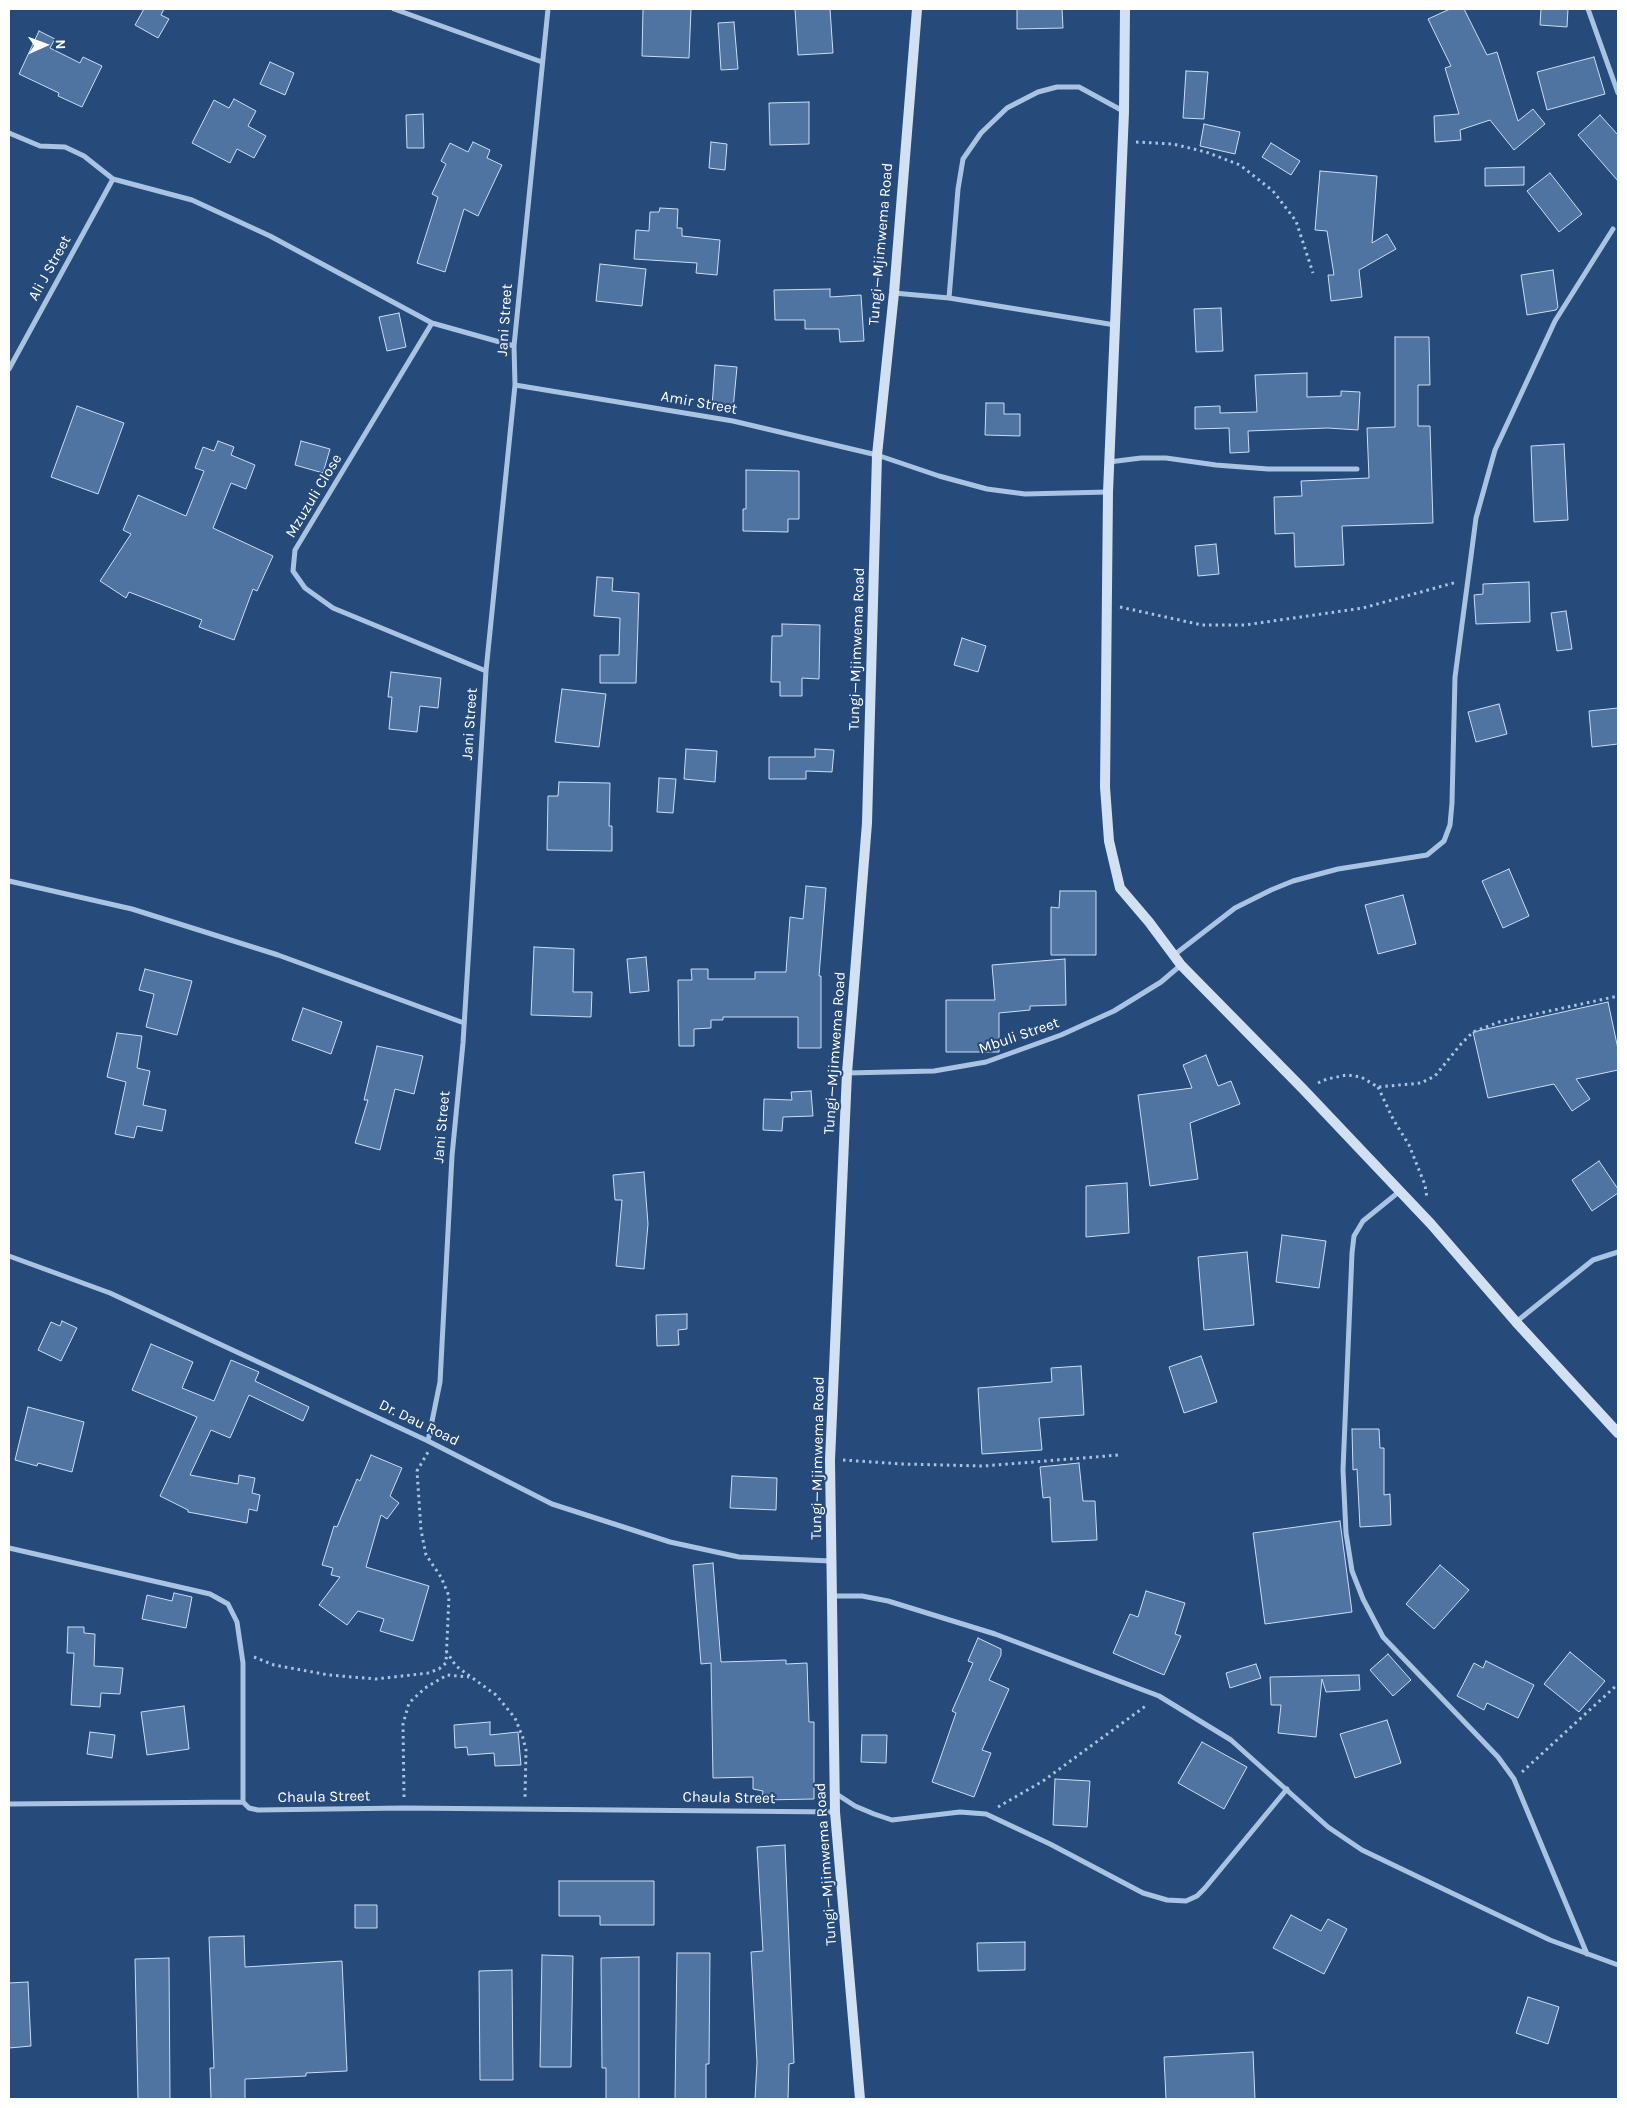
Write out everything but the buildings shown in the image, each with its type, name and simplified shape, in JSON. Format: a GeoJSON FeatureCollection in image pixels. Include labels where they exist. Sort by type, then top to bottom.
{"type":"FeatureCollection","features":[{"type":"Feature","properties":{"kind":"street"},"geometry":{"type":"LineString","coordinates":[[394,9],[542,62]]}},
{"type":"Feature","properties":{"kind":"street","name":"Jani Street"},"geometry":{"type":"LineString","coordinates":[[428,1441],[440,1382],[452,1156],[464,1023],[486,672],[515,385],[514,346],[548,9]]}},
{"type":"Feature","properties":{"kind":"street","name":"Tungi—Mjimwema Road"},"geometry":{"type":"LineString","coordinates":[[860,2099],[835,1812],[830,1460],[847,1073],[867,823],[877,455],[894,292],[917,9]]}},
{"type":"Feature","properties":{"kind":"street"},"geometry":{"type":"LineString","coordinates":[[1125,9],[1124,112],[1108,492],[1105,787],[1109,841],[1120,888],[1149,922],[1180,965],[1303,1089],[1431,1224],[1516,1322],[1618,1434]]}},
{"type":"Feature","properties":{"kind":"street"},"geometry":{"type":"LineString","coordinates":[[1588,9],[1618,93]]}},
{"type":"Feature","properties":{"kind":"street"},"geometry":{"type":"LineString","coordinates":[[949,298],[962,159],[981,133],[1006,108],[1038,92],[1058,87],[1078,88],[1124,112]]}},
{"type":"Feature","properties":{"kind":"street"},"geometry":{"type":"LineString","coordinates":[[9,133],[40,146],[65,147],[84,156],[113,179],[192,200],[270,236],[432,324],[514,346]]}},
{"type":"Feature","properties":{"kind":"street","name":"Ali J Street"},"geometry":{"type":"LineString","coordinates":[[9,369],[113,179]]}},
{"type":"Feature","properties":{"kind":"street"},"geometry":{"type":"LineString","coordinates":[[1173,955],[1234,908],[1271,890],[1293,881],[1338,869],[1427,855],[1444,841],[1450,825],[1452,803],[1455,677],[1476,518],[1494,450],[1555,321],[1613,229]]}},
{"type":"Feature","properties":{"kind":"street"},"geometry":{"type":"LineString","coordinates":[[894,292],[949,298],[1115,325]]}},
{"type":"Feature","properties":{"kind":"street","name":"Mzuzuli Close"},"geometry":{"type":"LineString","coordinates":[[432,324],[296,550],[293,571],[305,588],[333,608],[486,672]]}},
{"type":"Feature","properties":{"kind":"street","name":"Amir Street"},"geometry":{"type":"LineString","coordinates":[[515,385],[733,421],[877,455],[939,476],[987,489],[1025,494],[1108,492]]}},
{"type":"Feature","properties":{"kind":"street"},"geometry":{"type":"LineString","coordinates":[[1109,462],[1141,458],[1166,458],[1216,466],[1357,469]]}},
{"type":"Feature","properties":{"kind":"street"},"geometry":{"type":"LineString","coordinates":[[9,881],[132,909],[278,955],[464,1023]]}},
{"type":"Feature","properties":{"kind":"street","name":"Mbuli Street"},"geometry":{"type":"LineString","coordinates":[[847,1073],[934,1072],[986,1062],[1061,1035],[1114,1011],[1161,982],[1180,965]]}},
{"type":"Feature","properties":{"kind":"street"},"geometry":{"type":"LineString","coordinates":[[1400,1191],[1363,1221],[1354,1236],[1343,1470],[1346,1533],[1352,1571],[1363,1600],[1383,1636],[1498,1756],[1514,1779],[1586,1954]]}},
{"type":"Feature","properties":{"kind":"street"},"geometry":{"type":"LineString","coordinates":[[1516,1322],[1593,1260],[1618,1252]]}},
{"type":"Feature","properties":{"kind":"street","name":"Dr. Dau Road"},"geometry":{"type":"LineString","coordinates":[[9,1256],[110,1293],[428,1441],[552,1504],[670,1542],[739,1557],[831,1561]]}},
{"type":"Feature","properties":{"kind":"street"},"geometry":{"type":"LineString","coordinates":[[9,1548],[210,1594],[228,1604],[238,1622],[241,1653],[244,1802],[9,1804]]}},
{"type":"Feature","properties":{"kind":"street"},"geometry":{"type":"LineString","coordinates":[[832,1596],[862,1596],[888,1601],[995,1634],[1159,1696],[1231,1740],[1328,1827],[1362,1850],[1550,1940],[1618,1965]]}},
{"type":"Feature","properties":{"kind":"street"},"geometry":{"type":"LineString","coordinates":[[835,1793],[855,1806],[892,1820],[960,1812],[986,1814],[1050,1844],[1143,1893],[1168,1900],[1186,1901],[1197,1896],[1205,1888],[1287,1789]]}},
{"type":"Feature","properties":{"kind":"street","name":"Chaula Street"},"geometry":{"type":"LineString","coordinates":[[244,1802],[249,1808],[258,1810],[404,1808],[835,1812]]}},
{"type":"Feature","properties":{"kind":"path"},"geometry":{"type":"LineString","coordinates":[[1122,141],[1173,144],[1206,152],[1240,165],[1273,190],[1296,221],[1313,273]]}},
{"type":"Feature","properties":{"kind":"path"},"geometry":{"type":"LineString","coordinates":[[1107,604],[1202,625],[1245,625],[1363,608],[1468,579]]}},
{"type":"Feature","properties":{"kind":"path"},"geometry":{"type":"LineString","coordinates":[[1378,1087],[1421,1083],[1435,1076],[1473,1032],[1499,1022],[1618,996]]}},
{"type":"Feature","properties":{"kind":"path"},"geometry":{"type":"LineString","coordinates":[[1303,1089],[1327,1079],[1347,1075],[1361,1077],[1378,1087],[1393,1119],[1409,1145],[1425,1185],[1431,1224]]}},
{"type":"Feature","properties":{"kind":"path"},"geometry":{"type":"LineString","coordinates":[[241,1653],[274,1665],[329,1675],[376,1679],[428,1673],[439,1669],[446,1663],[449,1596],[441,1577],[426,1554],[421,1530],[417,1471],[434,1444]]}},
{"type":"Feature","properties":{"kind":"path"},"geometry":{"type":"LineString","coordinates":[[830,1460],[984,1466],[1119,1455]]}},
{"type":"Feature","properties":{"kind":"path"},"geometry":{"type":"LineString","coordinates":[[446,1652],[456,1666],[496,1695],[515,1718],[526,1750],[524,1809]]}},
{"type":"Feature","properties":{"kind":"path"},"geometry":{"type":"LineString","coordinates":[[404,1808],[403,1724],[409,1703],[425,1688],[447,1676],[469,1677]]}},
{"type":"Feature","properties":{"kind":"path"},"geometry":{"type":"LineString","coordinates":[[1514,1779],[1618,1684]]}},
{"type":"Feature","properties":{"kind":"path"},"geometry":{"type":"LineString","coordinates":[[986,1814],[1043,1781],[1159,1696]]}}]}
